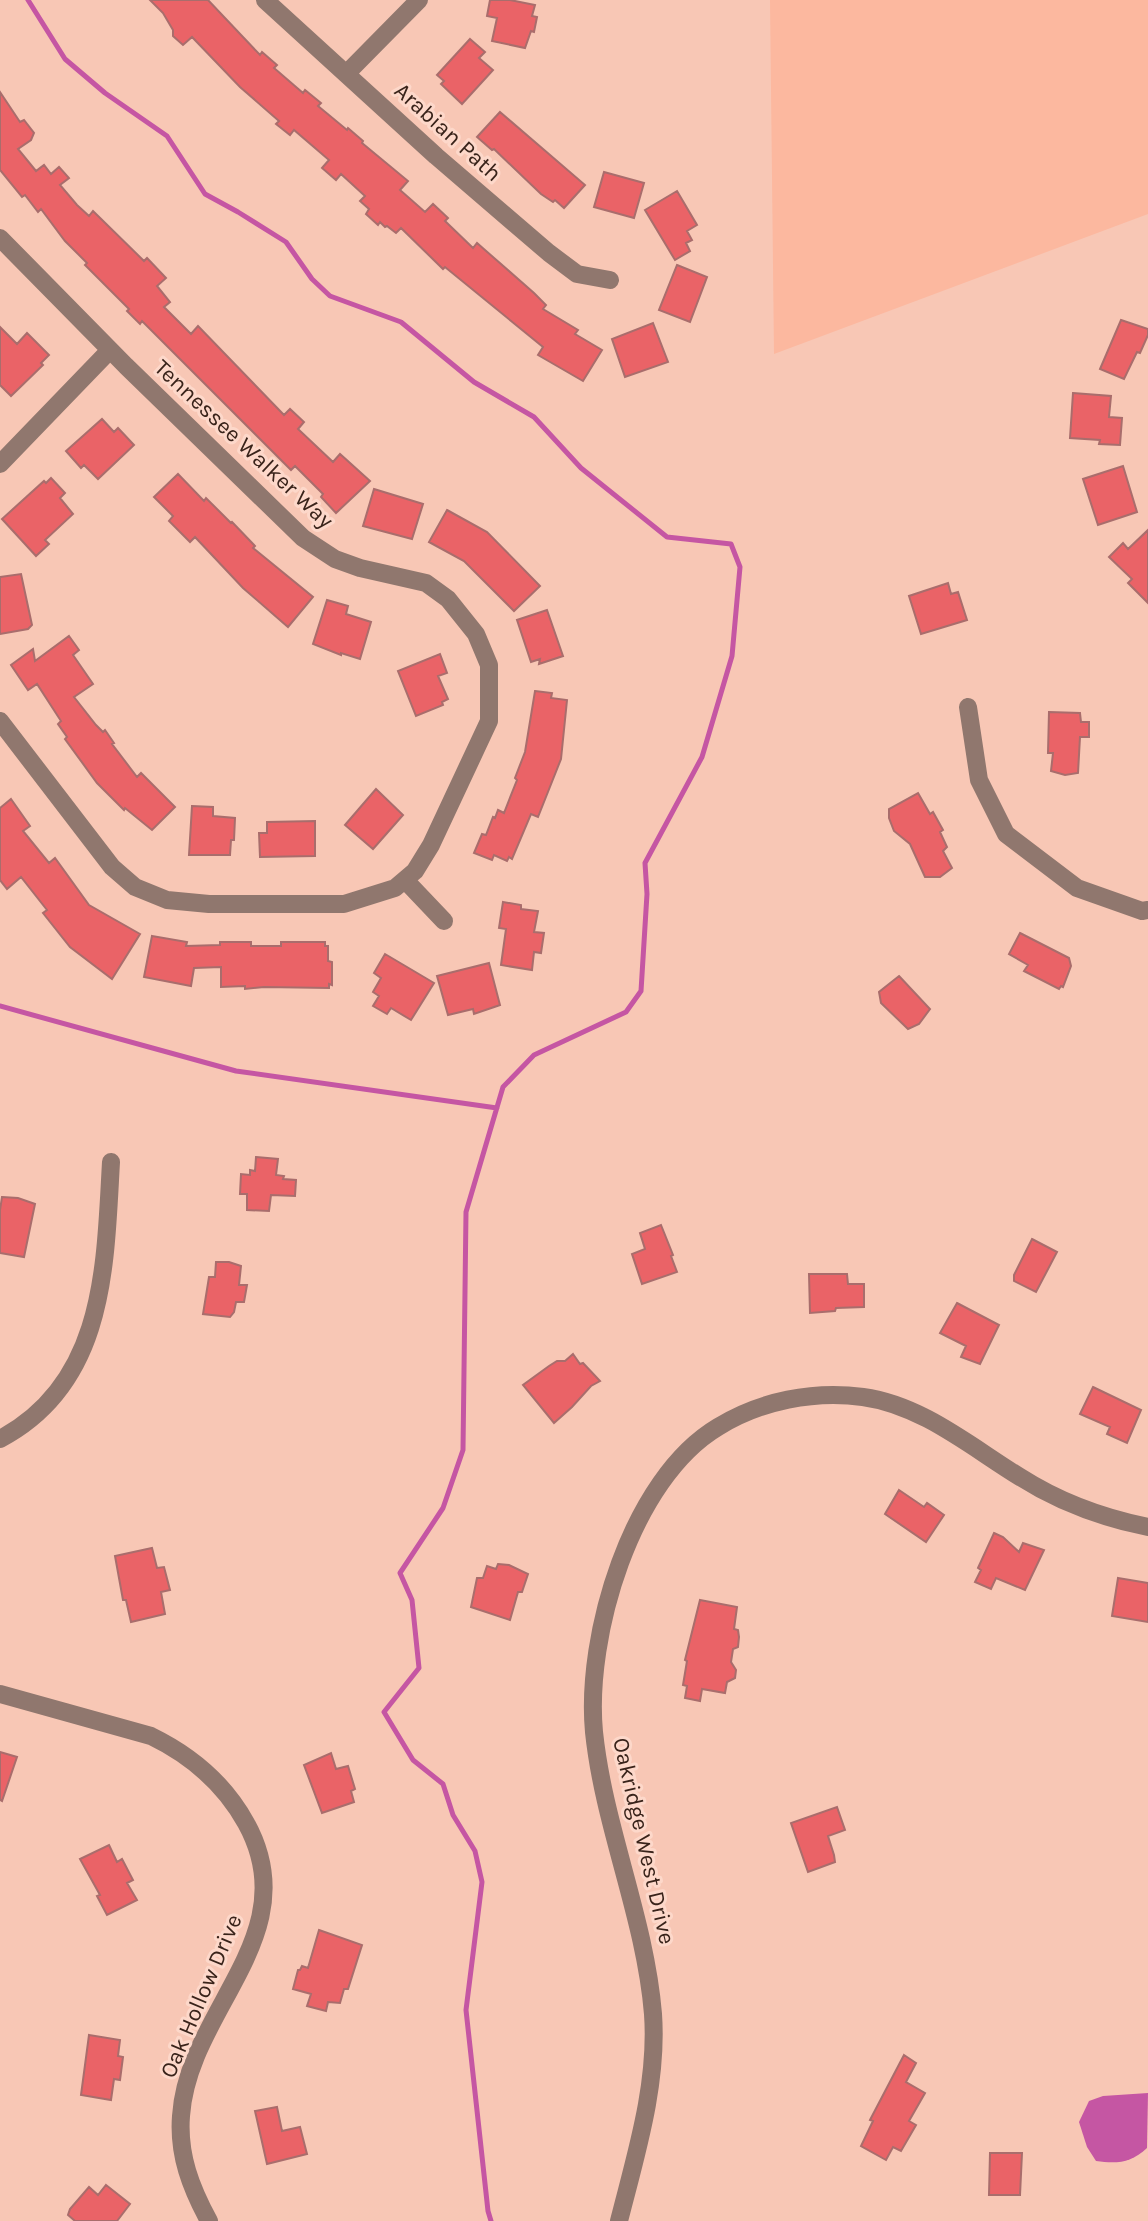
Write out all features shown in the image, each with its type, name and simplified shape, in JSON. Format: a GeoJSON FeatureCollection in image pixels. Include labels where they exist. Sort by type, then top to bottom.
{"type":"FeatureCollection","features":[{"type":"Feature","properties":{"kind":"street","name":"Arabian Path"},"geometry":{"type":"LineString","coordinates":[[265,0],[549,253],[577,274],[610,280]]}},
{"type":"Feature","properties":{"kind":"street"},"geometry":{"type":"LineString","coordinates":[[346,74],[419,0]]}},
{"type":"Feature","properties":{"kind":"street","name":"Tennessee Walker Way"},"geometry":{"type":"LineString","coordinates":[[0,238],[110,350],[303,538],[335,559],[360,568],[426,583],[449,599],[476,634],[489,665],[489,721],[431,845],[415,871],[395,888],[344,904],[209,904],[167,900],[135,887],[112,867],[0,721]]}},
{"type":"Feature","properties":{"kind":"street"},"geometry":{"type":"LineString","coordinates":[[0,464],[110,350]]}},
{"type":"Feature","properties":{"kind":"street"},"geometry":{"type":"LineString","coordinates":[[968,707],[979,780],[1006,834],[1077,888],[1148,911]]}},
{"type":"Feature","properties":{"kind":"street"},"geometry":{"type":"LineString","coordinates":[[405,880],[444,921]]}},
{"type":"Feature","properties":{"kind":"street"},"geometry":{"type":"LineString","coordinates":[[0,1439],[41,1412],[65,1384],[84,1346],[102,1287],[111,1161]]}},
{"type":"Feature","properties":{"kind":"street","name":"Oakridge West Drive"},"geometry":{"type":"LineString","coordinates":[[619,2221],[648,2101],[654,2059],[653,2016],[647,1962],[613,1837],[600,1777],[593,1689],[596,1651],[611,1590],[646,1507],[667,1475],[715,1428],[748,1411],[787,1400],[823,1395],[864,1397],[895,1405],[937,1424],[1023,1479],[1084,1510],[1148,1527]]}},
{"type":"Feature","properties":{"kind":"street","name":"Oak Hollow Drive"},"geometry":{"type":"LineString","coordinates":[[0,1694],[150,1736],[170,1745],[192,1759],[222,1787],[255,1839],[265,1895],[261,1920],[251,1947],[206,2032],[193,2064],[180,2115],[185,2168],[193,2192],[209,2221]]}},
{"type":"Feature","properties":{"kind":"shaded area"},"geometry":{"type":"Polygon","coordinates":[[[770,0],[1148,0],[1148,214],[774,354],[770,0]]]}},
{"type":"Feature","properties":{"kind":"shaded area"},"geometry":{"type":"Polygon","coordinates":[[[1148,2093],[1147,2148],[1135,2157],[1123,2161],[1096,2161],[1087,2147],[1079,2122],[1089,2101],[1103,2096],[1148,2093]]]}},
{"type":"Feature","properties":{"kind":"building"},"geometry":{"type":"Polygon","coordinates":[[[150,0],[208,0],[260,55],[262,52],[277,65],[274,68],[303,93],[305,90],[321,103],[318,106],[347,130],[348,128],[408,181],[400,190],[425,212],[433,204],[448,218],[445,221],[473,248],[477,243],[534,293],[546,305],[543,309],[578,330],[575,334],[602,350],[583,381],[538,355],[543,347],[445,267],[443,269],[401,228],[396,233],[380,222],[378,225],[366,214],[369,209],[360,201],[365,196],[341,174],[336,180],[322,168],[329,160],[294,130],[290,135],[276,124],[279,121],[240,87],[192,37],[183,45],[173,36],[173,30],[163,13],[150,0]]]}},
{"type":"Feature","properties":{"kind":"building"},"geometry":{"type":"Polygon","coordinates":[[[490,0],[510,0],[535,5],[532,16],[537,17],[534,32],[531,31],[525,48],[492,41],[497,18],[487,16],[490,0]]]}},
{"type":"Feature","properties":{"kind":"building"},"geometry":{"type":"Polygon","coordinates":[[[470,39],[485,52],[479,58],[493,70],[462,104],[441,84],[444,81],[437,75],[470,39]]]}},
{"type":"Feature","properties":{"kind":"building"},"geometry":{"type":"Polygon","coordinates":[[[0,92],[20,122],[24,120],[34,133],[31,140],[18,149],[36,171],[44,165],[51,174],[59,167],[69,178],[60,185],[77,205],[89,216],[93,211],[144,261],[147,258],[166,278],[157,286],[170,302],[164,307],[191,334],[198,326],[284,415],[290,409],[304,422],[298,429],[333,462],[340,454],[370,481],[336,513],[321,497],[323,494],[295,466],[291,470],[142,321],[140,324],[127,311],[129,309],[85,265],[87,263],[65,241],[41,209],[38,212],[25,195],[22,197],[0,170],[0,92]]]}},
{"type":"Feature","properties":{"kind":"building"},"geometry":{"type":"Polygon","coordinates":[[[500,112],[585,185],[564,208],[555,200],[553,202],[541,194],[494,149],[477,137],[500,112]]]}},
{"type":"Feature","properties":{"kind":"building"},"geometry":{"type":"Polygon","coordinates":[[[604,172],[644,183],[634,218],[594,207],[604,172]]]}},
{"type":"Feature","properties":{"kind":"building"},"geometry":{"type":"Polygon","coordinates":[[[677,191],[697,225],[687,231],[692,240],[686,243],[690,251],[675,260],[645,210],[677,191]]]}},
{"type":"Feature","properties":{"kind":"building"},"geometry":{"type":"Polygon","coordinates":[[[677,265],[707,277],[690,322],[659,310],[677,265]]]}},
{"type":"Feature","properties":{"kind":"building"},"geometry":{"type":"Polygon","coordinates":[[[1121,320],[1148,329],[1140,353],[1137,352],[1124,379],[1100,369],[1121,320]]]}},
{"type":"Feature","properties":{"kind":"building"},"geometry":{"type":"Polygon","coordinates":[[[653,323],[668,362],[625,377],[612,339],[653,323]]]}},
{"type":"Feature","properties":{"kind":"building"},"geometry":{"type":"Polygon","coordinates":[[[0,327],[17,344],[27,333],[49,355],[41,363],[43,365],[11,396],[0,385],[0,327]]]}},
{"type":"Feature","properties":{"kind":"building"},"geometry":{"type":"Polygon","coordinates":[[[1073,393],[1111,396],[1109,417],[1122,418],[1120,445],[1099,444],[1100,440],[1070,438],[1073,393]]]}},
{"type":"Feature","properties":{"kind":"building"},"geometry":{"type":"Polygon","coordinates":[[[102,419],[114,432],[118,428],[134,445],[98,479],[84,465],[81,468],[66,451],[102,419]]]}},
{"type":"Feature","properties":{"kind":"building"},"geometry":{"type":"Polygon","coordinates":[[[1123,466],[1137,512],[1098,525],[1083,479],[1123,466]]]}},
{"type":"Feature","properties":{"kind":"building"},"geometry":{"type":"Polygon","coordinates":[[[178,474],[204,501],[206,498],[232,522],[255,546],[253,548],[313,597],[288,627],[243,588],[195,537],[190,542],[169,521],[173,516],[154,497],[178,474]]]}},
{"type":"Feature","properties":{"kind":"building"},"geometry":{"type":"Polygon","coordinates":[[[51,478],[65,493],[60,498],[73,514],[45,540],[49,544],[36,556],[2,519],[44,481],[46,483],[51,478]]]}},
{"type":"Feature","properties":{"kind":"building"},"geometry":{"type":"Polygon","coordinates":[[[374,489],[423,504],[412,539],[363,526],[374,489]]]}},
{"type":"Feature","properties":{"kind":"building"},"geometry":{"type":"Polygon","coordinates":[[[447,510],[487,532],[540,586],[514,611],[464,561],[429,542],[447,510]]]}},
{"type":"Feature","properties":{"kind":"building"},"geometry":{"type":"Polygon","coordinates":[[[1148,530],[1148,603],[1128,583],[1132,579],[1109,557],[1123,543],[1128,549],[1148,530]]]}},
{"type":"Feature","properties":{"kind":"building"},"geometry":{"type":"Polygon","coordinates":[[[21,574],[32,625],[28,629],[0,634],[0,577],[21,574]]]}},
{"type":"Feature","properties":{"kind":"building"},"geometry":{"type":"Polygon","coordinates":[[[948,583],[951,594],[958,592],[967,620],[921,634],[909,596],[948,583]]]}},
{"type":"Feature","properties":{"kind":"building"},"geometry":{"type":"Polygon","coordinates":[[[327,600],[348,606],[346,614],[371,622],[360,659],[313,644],[327,600]]]}},
{"type":"Feature","properties":{"kind":"building"},"geometry":{"type":"Polygon","coordinates":[[[547,610],[563,656],[539,664],[540,659],[531,662],[517,620],[547,610]]]}},
{"type":"Feature","properties":{"kind":"building"},"geometry":{"type":"Polygon","coordinates":[[[69,636],[79,650],[73,655],[93,684],[74,697],[96,725],[103,732],[105,730],[137,777],[141,773],[175,807],[152,830],[125,808],[124,810],[97,783],[65,739],[67,737],[58,724],[61,721],[37,684],[28,690],[11,665],[33,649],[35,661],[69,636]]]}},
{"type":"Feature","properties":{"kind":"building"},"geometry":{"type":"Polygon","coordinates":[[[440,654],[447,673],[438,676],[448,699],[442,702],[443,705],[416,716],[398,671],[440,654]]]}},
{"type":"Feature","properties":{"kind":"building"},"geometry":{"type":"Polygon","coordinates":[[[535,691],[552,693],[551,698],[567,700],[561,759],[538,817],[531,814],[512,859],[509,857],[507,861],[494,855],[492,860],[474,853],[482,834],[486,835],[498,810],[504,813],[517,780],[515,778],[525,752],[535,691]]]}},
{"type":"Feature","properties":{"kind":"building"},"geometry":{"type":"Polygon","coordinates":[[[1049,712],[1080,713],[1081,722],[1089,722],[1089,737],[1080,737],[1078,773],[1065,775],[1051,771],[1053,753],[1048,753],[1049,712]]]}},
{"type":"Feature","properties":{"kind":"building"},"geometry":{"type":"Polygon","coordinates":[[[376,789],[403,815],[373,849],[345,825],[376,789]]]}},
{"type":"Feature","properties":{"kind":"building"},"geometry":{"type":"Polygon","coordinates":[[[918,793],[943,830],[940,832],[947,847],[943,851],[952,868],[940,877],[925,877],[910,844],[894,831],[889,818],[889,809],[918,793]]]}},
{"type":"Feature","properties":{"kind":"building"},"geometry":{"type":"Polygon","coordinates":[[[11,799],[30,826],[23,831],[49,863],[55,858],[89,905],[140,934],[112,979],[70,947],[43,913],[47,910],[21,877],[7,889],[0,880],[0,808],[11,799]]]}},
{"type":"Feature","properties":{"kind":"building"},"geometry":{"type":"Polygon","coordinates":[[[192,806],[213,807],[213,816],[235,818],[230,855],[189,855],[192,806]]]}},
{"type":"Feature","properties":{"kind":"building"},"geometry":{"type":"Polygon","coordinates":[[[315,821],[315,856],[260,857],[259,833],[267,833],[267,822],[315,821]]]}},
{"type":"Feature","properties":{"kind":"building"},"geometry":{"type":"Polygon","coordinates":[[[503,902],[521,905],[521,909],[538,911],[534,932],[544,933],[541,953],[534,952],[532,970],[501,965],[506,929],[499,928],[503,902]]]}},
{"type":"Feature","properties":{"kind":"building"},"geometry":{"type":"Polygon","coordinates":[[[1020,933],[1069,958],[1071,966],[1063,987],[1059,989],[1024,971],[1028,965],[1009,954],[1020,933]]]}},
{"type":"Feature","properties":{"kind":"building"},"geometry":{"type":"Polygon","coordinates":[[[152,936],[187,942],[186,946],[220,945],[220,942],[281,946],[281,942],[325,942],[325,946],[328,946],[328,961],[332,962],[332,985],[329,984],[329,988],[221,987],[221,967],[194,968],[191,986],[144,977],[152,936]]]}},
{"type":"Feature","properties":{"kind":"building"},"geometry":{"type":"Polygon","coordinates":[[[385,954],[434,983],[411,1020],[391,1008],[387,1014],[373,1006],[379,996],[373,992],[381,978],[374,973],[385,954]]]}},
{"type":"Feature","properties":{"kind":"building"},"geometry":{"type":"Polygon","coordinates":[[[489,963],[500,1005],[474,1014],[473,1009],[448,1015],[437,976],[489,963]]]}},
{"type":"Feature","properties":{"kind":"building"},"geometry":{"type":"Polygon","coordinates":[[[899,976],[930,1009],[919,1024],[908,1029],[881,1003],[879,992],[899,976]]]}},
{"type":"Feature","properties":{"kind":"building"},"geometry":{"type":"Polygon","coordinates":[[[256,1157],[278,1159],[276,1175],[284,1176],[283,1179],[296,1180],[295,1196],[271,1195],[269,1211],[247,1210],[247,1194],[240,1194],[241,1174],[250,1175],[250,1170],[255,1171],[256,1157]]]}},
{"type":"Feature","properties":{"kind":"building"},"geometry":{"type":"Polygon","coordinates":[[[2,1197],[18,1198],[35,1204],[24,1257],[0,1253],[2,1197]]]}},
{"type":"Feature","properties":{"kind":"building"},"geometry":{"type":"Polygon","coordinates":[[[661,1225],[677,1272],[642,1284],[632,1254],[645,1249],[640,1233],[661,1225]]]}},
{"type":"Feature","properties":{"kind":"building"},"geometry":{"type":"Polygon","coordinates":[[[1032,1239],[1057,1252],[1036,1292],[1014,1281],[1014,1275],[1032,1239]]]}},
{"type":"Feature","properties":{"kind":"building"},"geometry":{"type":"Polygon","coordinates":[[[216,1262],[241,1266],[239,1285],[247,1285],[244,1302],[236,1302],[230,1317],[203,1314],[209,1277],[215,1277],[216,1262]]]}},
{"type":"Feature","properties":{"kind":"building"},"geometry":{"type":"Polygon","coordinates":[[[809,1274],[847,1274],[848,1284],[864,1284],[864,1307],[810,1313],[809,1274]]]}},
{"type":"Feature","properties":{"kind":"building"},"geometry":{"type":"Polygon","coordinates":[[[957,1303],[999,1325],[980,1364],[961,1357],[966,1346],[940,1333],[957,1303]]]}},
{"type":"Feature","properties":{"kind":"building"},"geometry":{"type":"Polygon","coordinates":[[[573,1354],[580,1364],[583,1363],[600,1381],[591,1386],[554,1423],[523,1385],[557,1361],[565,1361],[573,1354]]]}},
{"type":"Feature","properties":{"kind":"building"},"geometry":{"type":"Polygon","coordinates":[[[1093,1387],[1141,1410],[1127,1443],[1107,1434],[1110,1427],[1080,1414],[1093,1387]]]}},
{"type":"Feature","properties":{"kind":"building"},"geometry":{"type":"Polygon","coordinates":[[[899,1490],[924,1507],[927,1503],[944,1515],[926,1542],[885,1514],[899,1490]]]}},
{"type":"Feature","properties":{"kind":"building"},"geometry":{"type":"Polygon","coordinates":[[[994,1533],[1003,1537],[1019,1552],[1023,1543],[1044,1550],[1025,1590],[996,1578],[991,1589],[975,1582],[981,1570],[978,1568],[994,1533]]]}},
{"type":"Feature","properties":{"kind":"building"},"geometry":{"type":"Polygon","coordinates":[[[152,1548],[157,1568],[164,1567],[170,1590],[161,1592],[165,1614],[131,1622],[126,1600],[123,1600],[115,1556],[152,1548]]]}},
{"type":"Feature","properties":{"kind":"building"},"geometry":{"type":"Polygon","coordinates":[[[498,1564],[509,1565],[528,1574],[522,1592],[518,1592],[510,1620],[471,1607],[477,1578],[483,1578],[487,1566],[496,1569],[498,1564]]]}},
{"type":"Feature","properties":{"kind":"building"},"geometry":{"type":"Polygon","coordinates":[[[1118,1578],[1148,1583],[1148,1622],[1112,1616],[1118,1578]]]}},
{"type":"Feature","properties":{"kind":"building"},"geometry":{"type":"Polygon","coordinates":[[[700,1600],[737,1607],[734,1629],[738,1630],[739,1637],[731,1662],[736,1670],[735,1678],[727,1682],[725,1693],[702,1689],[700,1701],[685,1698],[687,1686],[683,1685],[685,1660],[700,1600]]]}},
{"type":"Feature","properties":{"kind":"building"},"geometry":{"type":"Polygon","coordinates":[[[0,1752],[17,1757],[2,1801],[0,1800],[0,1752]]]}},
{"type":"Feature","properties":{"kind":"building"},"geometry":{"type":"Polygon","coordinates":[[[331,1753],[336,1769],[348,1766],[355,1789],[351,1791],[354,1802],[322,1813],[304,1765],[331,1753]]]}},
{"type":"Feature","properties":{"kind":"building"},"geometry":{"type":"Polygon","coordinates":[[[837,1807],[845,1830],[828,1836],[835,1862],[808,1872],[791,1823],[837,1807]]]}},
{"type":"Feature","properties":{"kind":"building"},"geometry":{"type":"Polygon","coordinates":[[[109,1845],[117,1862],[122,1859],[133,1880],[127,1883],[137,1900],[107,1915],[97,1896],[100,1895],[80,1859],[109,1845]]]}},
{"type":"Feature","properties":{"kind":"building"},"geometry":{"type":"Polygon","coordinates":[[[319,1930],[362,1945],[348,1989],[344,1989],[340,2003],[328,2002],[326,2011],[307,2006],[311,1994],[293,1989],[298,1970],[302,1966],[308,1968],[319,1930]]]}},
{"type":"Feature","properties":{"kind":"building"},"geometry":{"type":"Polygon","coordinates":[[[89,2035],[120,2040],[118,2056],[123,2057],[120,2080],[114,2079],[111,2100],[81,2095],[89,2035]]]}},
{"type":"Feature","properties":{"kind":"building"},"geometry":{"type":"Polygon","coordinates":[[[904,2055],[916,2063],[906,2082],[925,2093],[909,2121],[916,2125],[901,2151],[893,2147],[886,2160],[861,2146],[873,2121],[870,2120],[904,2055]]]}},
{"type":"Feature","properties":{"kind":"building"},"geometry":{"type":"Polygon","coordinates":[[[277,2107],[282,2131],[300,2127],[307,2154],[267,2164],[255,2111],[277,2107]]]}},
{"type":"Feature","properties":{"kind":"building"},"geometry":{"type":"Polygon","coordinates":[[[990,2153],[1022,2153],[1020,2195],[989,2195],[990,2153]]]}},
{"type":"Feature","properties":{"kind":"building"},"geometry":{"type":"Polygon","coordinates":[[[106,2185],[130,2204],[117,2221],[75,2221],[68,2215],[89,2187],[98,2195],[106,2185]]]}},
{"type":"Feature","properties":{"kind":"waterway"},"geometry":{"type":"LineString","coordinates":[[28,0],[65,59],[105,93],[167,136],[205,194],[286,242],[312,279],[330,296],[401,322],[474,382],[534,417],[581,468],[667,537],[731,544],[740,567],[732,656],[702,757],[645,863],[647,894],[641,991],[626,1012],[534,1055],[503,1087],[466,1212],[463,1450],[443,1508],[400,1573],[412,1600],[419,1668],[384,1712],[413,1760],[443,1784],[453,1815],[475,1851],[482,1882],[466,2010],[491,2221]]}},
{"type":"Feature","properties":{"kind":"waterway"},"geometry":{"type":"LineString","coordinates":[[0,1006],[236,1071],[497,1108]]}}]}
